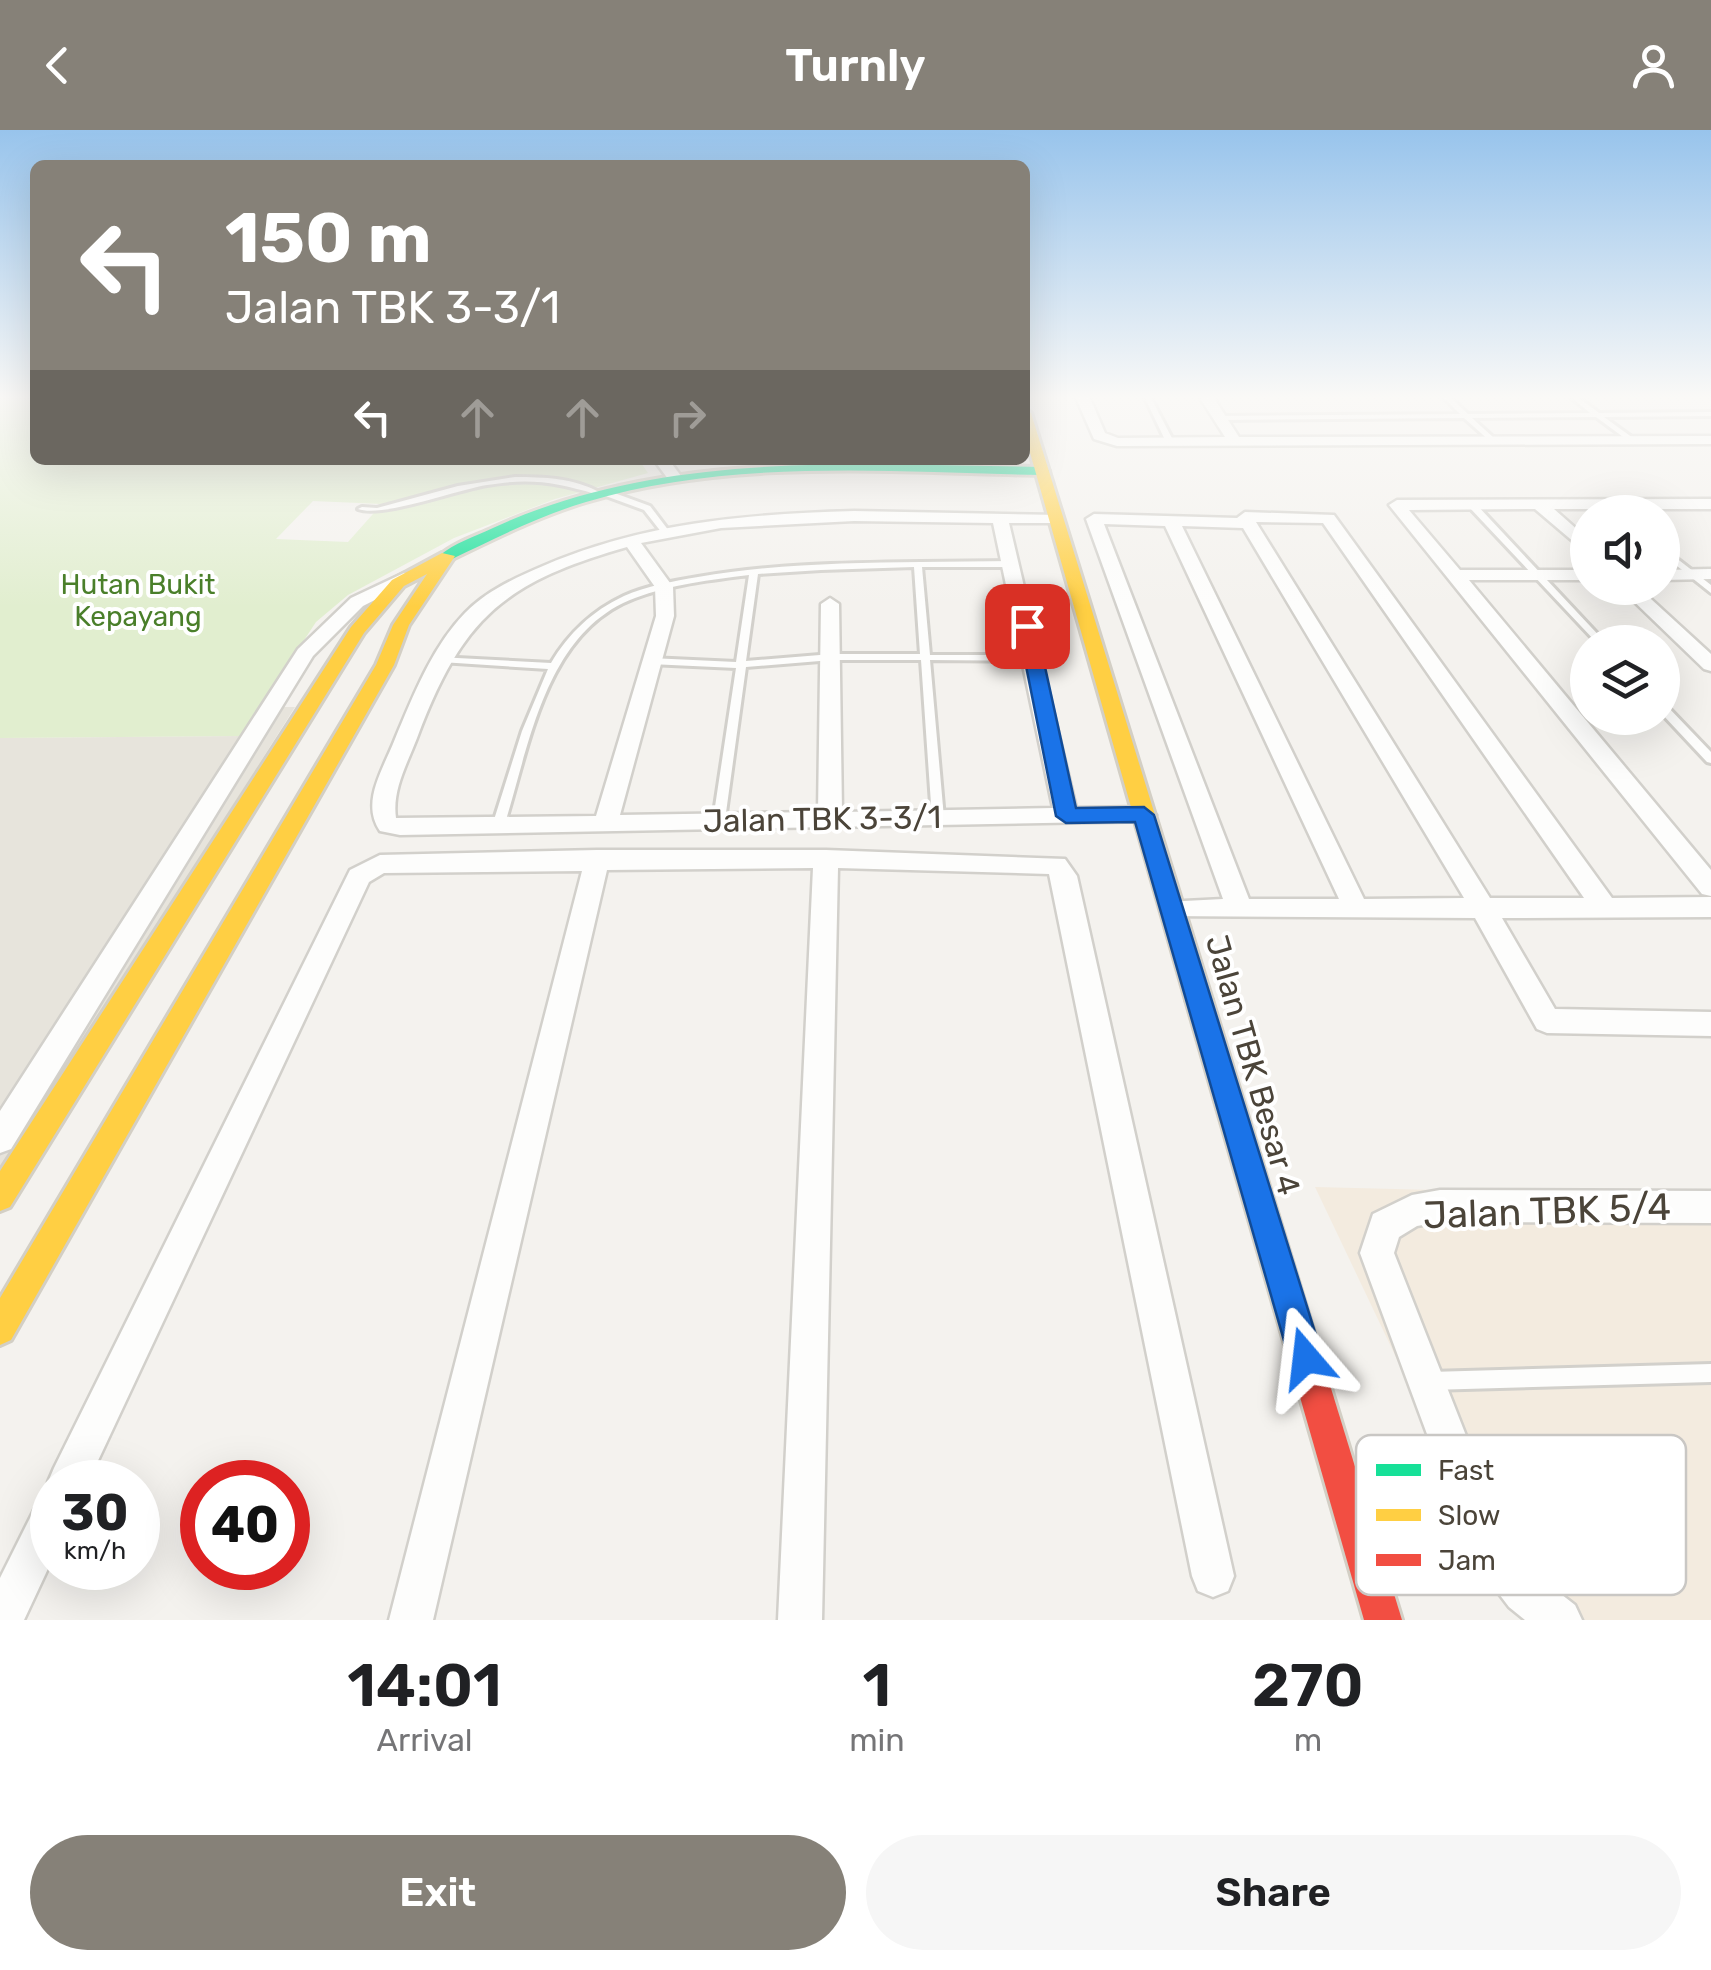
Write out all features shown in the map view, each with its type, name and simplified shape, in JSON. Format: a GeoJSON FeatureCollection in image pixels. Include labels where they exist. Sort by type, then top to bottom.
{"type":"FeatureCollection","features":[{"type":"Feature","properties":{"kind":"street"},"geometry":{"type":"LineString","coordinates":[[0,1139],[306,653],[357,602],[532,515],[667,468]]}},
{"type":"Feature","properties":{"kind":"street"},"geometry":{"type":"LineString","coordinates":[[858,468],[1042,470]]}},
{"type":"Feature","properties":{"kind":"street","name":"Jalan TBK Besar 4"},"geometry":{"type":"LineString","coordinates":[[1042,470],[1356,1528]]}},
{"type":"Feature","properties":{"kind":"street"},"geometry":{"type":"LineString","coordinates":[[1539,504],[1570,532]]}},
{"type":"Feature","properties":{"kind":"street"},"geometry":{"type":"LineString","coordinates":[[1680,504],[1711,504]]}},
{"type":"Feature","properties":{"kind":"street"},"geometry":{"type":"LineString","coordinates":[[1685,504],[1711,524]]}},
{"type":"Feature","properties":{"kind":"street"},"geometry":{"type":"LineString","coordinates":[[1570,506],[1397,505],[1711,887]]}},
{"type":"Feature","properties":{"kind":"street"},"geometry":{"type":"LineString","coordinates":[[1605,908],[1328,518],[1245,517],[1483,908],[1547,1021],[1711,1024]]}},
{"type":"Feature","properties":{"kind":"street"},"geometry":{"type":"LineString","coordinates":[[441,660],[466,623],[500,594],[548,569],[665,530],[790,518],[1054,518]]}},
{"type":"Feature","properties":{"kind":"street"},"geometry":{"type":"LineString","coordinates":[[1000,519],[1014,564],[1066,816]]}},
{"type":"Feature","properties":{"kind":"street"},"geometry":{"type":"LineString","coordinates":[[1240,909],[1094,519],[1248,523]]}},
{"type":"Feature","properties":{"kind":"street"},"geometry":{"type":"LineString","coordinates":[[1171,521],[1356,908]]}},
{"type":"Feature","properties":{"kind":"street"},"geometry":{"type":"LineString","coordinates":[[606,822],[666,616],[664,587],[630,540]]}},
{"type":"Feature","properties":{"kind":"street"},"geometry":{"type":"LineString","coordinates":[[0,1329],[384,665],[401,624],[444,558]]}},
{"type":"Feature","properties":{"kind":"street"},"geometry":{"type":"LineString","coordinates":[[1455,575],[1570,575]]}},
{"type":"Feature","properties":{"kind":"street"},"geometry":{"type":"LineString","coordinates":[[0,1197],[343,651],[365,619],[407,577]]}},
{"type":"Feature","properties":{"kind":"street"},"geometry":{"type":"LineString","coordinates":[[830,604],[830,819]]}},
{"type":"Feature","properties":{"kind":"street"},"geometry":{"type":"LineString","coordinates":[[1647,605],[1711,666]]}},
{"type":"Feature","properties":{"kind":"street","name":"Jalan TBK 3-3/1"},"geometry":{"type":"LineString","coordinates":[[441,660],[383,797],[382,818],[388,825],[1144,815]]}},
{"type":"Feature","properties":{"kind":"street"},"geometry":{"type":"LineString","coordinates":[[411,1620],[597,859]]}},
{"type":"Feature","properties":{"kind":"street"},"geometry":{"type":"LineString","coordinates":[[79,1460],[359,876],[380,864],[597,859],[1056,865],[1064,876],[1213,1576]]}},
{"type":"Feature","properties":{"kind":"street"},"geometry":{"type":"LineString","coordinates":[[800,1620],[826,859]]}},
{"type":"Feature","properties":{"kind":"street"},"geometry":{"type":"LineString","coordinates":[[1174,909],[1711,907]]}},
{"type":"Feature","properties":{"kind":"street","name":"Jalan TBK 5/4"},"geometry":{"type":"LineString","coordinates":[[1423,1382],[1377,1253],[1385,1226],[1412,1211],[1440,1206],[1711,1207]]}},
{"type":"Feature","properties":{"kind":"street"},"geometry":{"type":"LineString","coordinates":[[1423,1382],[1444,1435]]}},
{"type":"Feature","properties":{"kind":"street"},"geometry":{"type":"LineString","coordinates":[[2,1620],[30,1562]]}},
{"type":"Feature","properties":{"kind":"street","name":"Jalan TBK Besar 4"},"geometry":{"type":"LineString","coordinates":[[1376,1595],[1383,1620]]}},
{"type":"Feature","properties":{"kind":"street"},"geometry":{"type":"LineString","coordinates":[[1528,1595],[1560,1620]]}},
{"type":"Feature","properties":{"kind":"lane"},"geometry":{"type":"LineString","coordinates":[[362,508],[377,510],[518,479],[550,478],[647,508],[665,530]]}},
{"type":"Feature","properties":{"kind":"lane"},"geometry":{"type":"LineString","coordinates":[[1472,505],[1585,625]]}},
{"type":"Feature","properties":{"kind":"lane"},"geometry":{"type":"LineString","coordinates":[[1680,560],[1702,574],[1711,590]]}},
{"type":"Feature","properties":{"kind":"lane"},"geometry":{"type":"LineString","coordinates":[[499,823],[554,666],[569,642],[629,597],[664,587],[754,573],[1014,564]]}},
{"type":"Feature","properties":{"kind":"lane"},"geometry":{"type":"LineString","coordinates":[[918,566],[938,818]]}},
{"type":"Feature","properties":{"kind":"lane"},"geometry":{"type":"LineString","coordinates":[[719,820],[754,573]]}},
{"type":"Feature","properties":{"kind":"lane"},"geometry":{"type":"LineString","coordinates":[[650,661],[739,665],[832,657],[1034,658]]}},
{"type":"Feature","properties":{"kind":"lane"},"geometry":{"type":"LineString","coordinates":[[441,660],[554,666]]}},
{"type":"Feature","properties":{"kind":"lane"},"geometry":{"type":"LineString","coordinates":[[1680,727],[1711,759]]}},
{"type":"Feature","properties":{"kind":"lane"},"geometry":{"type":"LineString","coordinates":[[1423,1382],[1711,1374]]}},
{"type":"Feature","properties":{"kind":"shaded area"},"geometry":{"type":"Polygon","coordinates":[[[261,707],[295,707],[0,1174],[0,738],[241,736],[261,707]]]}},
{"type":"Feature","properties":{"kind":"shaded area"},"geometry":{"type":"Polygon","coordinates":[[[1315,1187],[1711,1197],[1711,1620],[1521,1620],[1509,1595],[1686,1595],[1686,1435],[1433,1435],[1315,1187]]]}},
{"type":"Feature","properties":{"kind":"green space","name":"Hutan Bukit Kepayang"},"geometry":{"type":"Polygon","coordinates":[[[0,468],[644,468],[648,473],[555,499],[454,538],[348,595],[316,622],[241,736],[0,738],[0,468]],[[313,501],[276,539],[348,542],[381,504],[313,501]]]}},
{"type":"Feature","properties":{"kind":"traffic: fast"},"geometry":{"type":"LineString","coordinates":[[447,556],[562,505],[656,482],[821,468],[1042,471]]}},
{"type":"Feature","properties":{"kind":"traffic: slow"},"geometry":{"type":"LineString","coordinates":[[1041,468],[1199,1000]]}},
{"type":"Feature","properties":{"kind":"traffic: slow"},"geometry":{"type":"LineString","coordinates":[[0,1197],[357,631],[398,583],[447,556]]}},
{"type":"Feature","properties":{"kind":"traffic: slow"},"geometry":{"type":"LineString","coordinates":[[0,1329],[385,665],[401,625],[441,564]]}},
{"type":"Feature","properties":{"kind":"traffic: jam"},"geometry":{"type":"LineString","coordinates":[[1199,1000],[1356,1529]]}},
{"type":"Feature","properties":{"kind":"traffic: jam"},"geometry":{"type":"LineString","coordinates":[[1376,1595],[1383,1620]]}},
{"type":"Feature","properties":{"kind":"route"},"geometry":{"type":"LineString","coordinates":[[1027,626],[1066,816],[1144,815],[1306,1358]]}}]}
